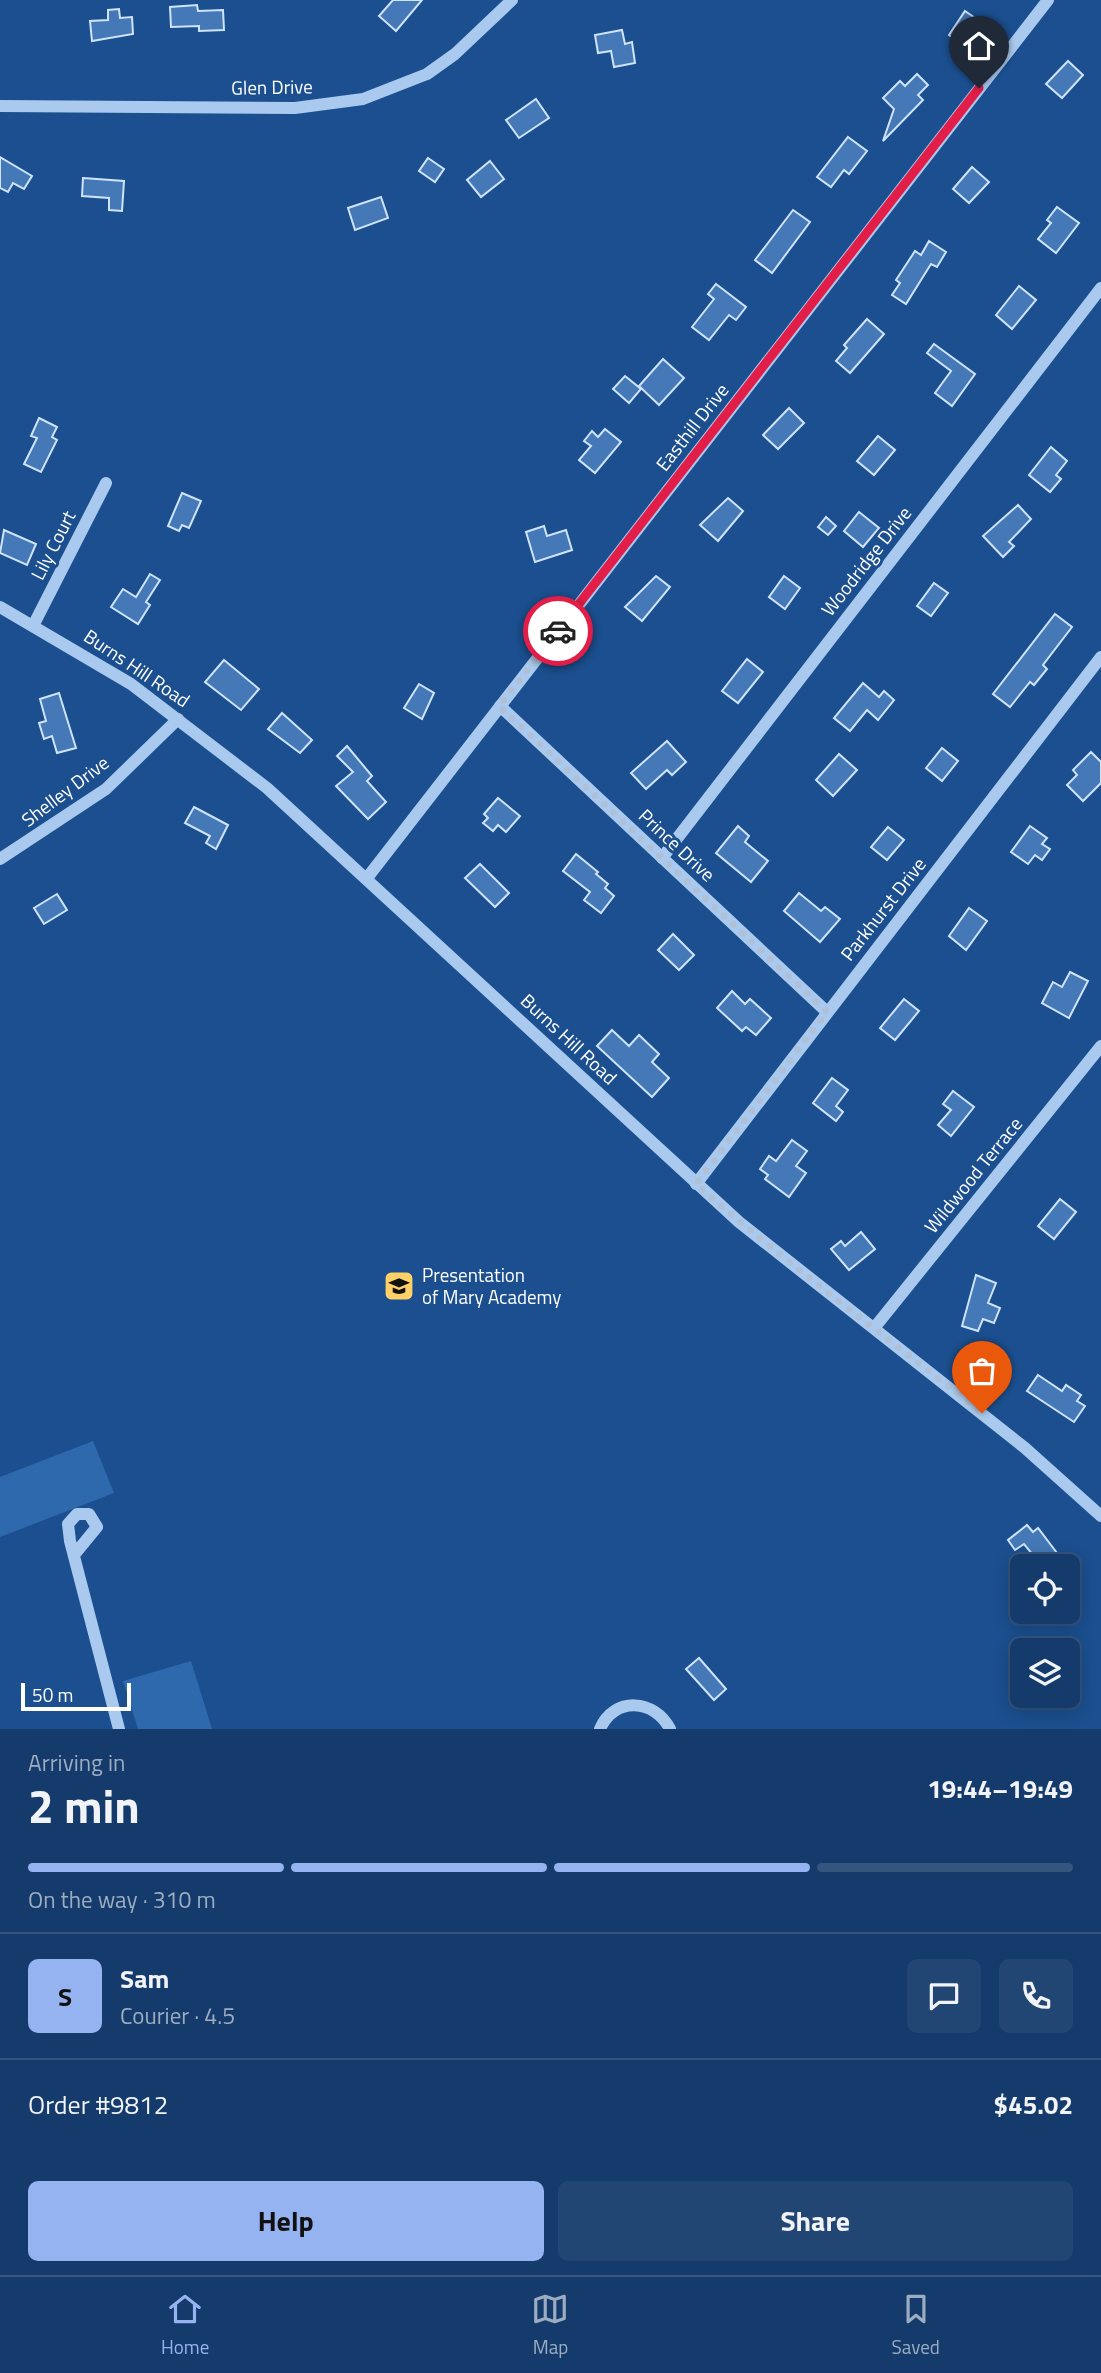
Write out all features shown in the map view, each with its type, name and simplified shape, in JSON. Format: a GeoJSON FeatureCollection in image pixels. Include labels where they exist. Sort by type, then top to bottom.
{"type":"FeatureCollection","features":[{"type":"Feature","properties":{"kind":"street","name":"Glen Drive"},"geometry":{"type":"LineString","coordinates":[[0,106],[295,108],[363,99],[427,74],[455,54],[512,0]]}},
{"type":"Feature","properties":{"kind":"street","name":"Easthill Drive"},"geometry":{"type":"LineString","coordinates":[[367,877],[1048,0]]}},
{"type":"Feature","properties":{"kind":"street","name":"Woodridge Drive"},"geometry":{"type":"LineString","coordinates":[[662,858],[1101,288]]}},
{"type":"Feature","properties":{"kind":"street","name":"Lily Court"},"geometry":{"type":"LineString","coordinates":[[34,624],[106,483]]}},
{"type":"Feature","properties":{"kind":"street","name":"Burns Hill Road"},"geometry":{"type":"LineString","coordinates":[[0,607],[34,624],[121,677],[267,788],[367,877],[696,1184],[792,1266],[875,1327],[1025,1448],[1101,1516]]}},
{"type":"Feature","properties":{"kind":"street","name":"Parkhurst Drive"},"geometry":{"type":"LineString","coordinates":[[696,1184],[1101,657]]}},
{"type":"Feature","properties":{"kind":"street","name":"Prince Drive"},"geometry":{"type":"LineString","coordinates":[[499,706],[827,1012]]}},
{"type":"Feature","properties":{"kind":"street","name":"Shelley Drive"},"geometry":{"type":"LineString","coordinates":[[0,859],[106,789],[178,719]]}},
{"type":"Feature","properties":{"kind":"street","name":"Wildwood Terrace"},"geometry":{"type":"LineString","coordinates":[[875,1327],[1101,1046]]}},
{"type":"Feature","properties":{"kind":"street"},"geometry":{"type":"LineString","coordinates":[[74,1555],[119,1729]]}},
{"type":"Feature","properties":{"kind":"street"},"geometry":{"type":"LineString","coordinates":[[600,1729],[612,1712],[635,1704],[658,1712],[670,1729]]}},
{"type":"Feature","properties":{"kind":"shaded area"},"geometry":{"type":"Polygon","coordinates":[[[93,1441],[114,1493],[0,1537],[0,1477],[93,1441]]]}},
{"type":"Feature","properties":{"kind":"shaded area"},"geometry":{"type":"Polygon","coordinates":[[[191,1661],[212,1729],[138,1729],[123,1681],[191,1661]]]}},
{"type":"Feature","properties":{"kind":"building"},"geometry":{"type":"Polygon","coordinates":[[[393,0],[422,0],[396,31],[379,16],[393,0]]]}},
{"type":"Feature","properties":{"kind":"building"},"geometry":{"type":"Polygon","coordinates":[[[197,5],[198,11],[223,10],[224,30],[199,31],[199,26],[171,27],[170,7],[197,5]]]}},
{"type":"Feature","properties":{"kind":"building"},"geometry":{"type":"Polygon","coordinates":[[[119,9],[120,18],[132,17],[133,34],[92,41],[90,21],[108,20],[108,10],[119,9]]]}},
{"type":"Feature","properties":{"kind":"building"},"geometry":{"type":"Polygon","coordinates":[[[965,11],[981,22],[964,46],[949,35],[965,11]]]}},
{"type":"Feature","properties":{"kind":"building"},"geometry":{"type":"Polygon","coordinates":[[[622,30],[625,44],[632,42],[635,63],[614,67],[611,51],[598,53],[595,35],[622,30]]]}},
{"type":"Feature","properties":{"kind":"building"},"geometry":{"type":"Polygon","coordinates":[[[1068,61],[1083,75],[1062,98],[1046,84],[1068,61]]]}},
{"type":"Feature","properties":{"kind":"building"},"geometry":{"type":"Polygon","coordinates":[[[917,74],[928,85],[918,95],[923,100],[883,141],[894,109],[883,98],[900,81],[905,86],[917,74]]]}},
{"type":"Feature","properties":{"kind":"building"},"geometry":{"type":"Polygon","coordinates":[[[536,99],[549,118],[519,138],[506,120],[536,99]]]}},
{"type":"Feature","properties":{"kind":"building"},"geometry":{"type":"Polygon","coordinates":[[[848,137],[867,151],[849,174],[844,170],[831,187],[817,177],[848,137]]]}},
{"type":"Feature","properties":{"kind":"building"},"geometry":{"type":"Polygon","coordinates":[[[0,157],[32,176],[24,189],[13,183],[8,192],[0,188],[0,157]]]}},
{"type":"Feature","properties":{"kind":"building"},"geometry":{"type":"Polygon","coordinates":[[[428,158],[444,169],[435,182],[419,171],[428,158]]]}},
{"type":"Feature","properties":{"kind":"building"},"geometry":{"type":"Polygon","coordinates":[[[490,161],[504,179],[481,197],[467,180],[490,161]]]}},
{"type":"Feature","properties":{"kind":"building"},"geometry":{"type":"Polygon","coordinates":[[[972,167],[989,182],[969,203],[953,189],[972,167]]]}},
{"type":"Feature","properties":{"kind":"building"},"geometry":{"type":"Polygon","coordinates":[[[83,178],[124,181],[122,211],[109,210],[109,198],[82,196],[83,178]]]}},
{"type":"Feature","properties":{"kind":"building"},"geometry":{"type":"Polygon","coordinates":[[[381,197],[388,218],[355,230],[348,208],[381,197]]]}},
{"type":"Feature","properties":{"kind":"building"},"geometry":{"type":"Polygon","coordinates":[[[1057,207],[1079,223],[1056,253],[1038,239],[1051,223],[1047,220],[1057,207]]]}},
{"type":"Feature","properties":{"kind":"building"},"geometry":{"type":"Polygon","coordinates":[[[793,210],[810,222],[772,273],[755,260],[793,210]]]}},
{"type":"Feature","properties":{"kind":"building"},"geometry":{"type":"Polygon","coordinates":[[[929,241],[946,252],[937,267],[931,264],[906,304],[892,295],[900,283],[896,280],[915,251],[921,255],[929,241]]]}},
{"type":"Feature","properties":{"kind":"building"},"geometry":{"type":"Polygon","coordinates":[[[716,284],[746,307],[736,320],[729,315],[709,340],[692,327],[714,299],[708,294],[716,284]]]}},
{"type":"Feature","properties":{"kind":"building"},"geometry":{"type":"Polygon","coordinates":[[[1019,286],[1036,300],[1012,329],[996,315],[1019,286]]]}},
{"type":"Feature","properties":{"kind":"building"},"geometry":{"type":"Polygon","coordinates":[[[867,319],[884,334],[850,373],[836,361],[847,348],[844,345],[867,319]]]}},
{"type":"Feature","properties":{"kind":"building"},"geometry":{"type":"Polygon","coordinates":[[[934,344],[975,374],[952,406],[935,393],[951,371],[927,353],[934,344]]]}},
{"type":"Feature","properties":{"kind":"building"},"geometry":{"type":"Polygon","coordinates":[[[663,359],[684,378],[659,405],[639,386],[663,359]]]}},
{"type":"Feature","properties":{"kind":"building"},"geometry":{"type":"Polygon","coordinates":[[[625,376],[641,389],[629,403],[613,389],[625,376]]]}},
{"type":"Feature","properties":{"kind":"building"},"geometry":{"type":"Polygon","coordinates":[[[789,408],[804,423],[778,449],[763,435],[789,408]]]}},
{"type":"Feature","properties":{"kind":"building"},"geometry":{"type":"Polygon","coordinates":[[[39,418],[57,427],[52,437],[57,440],[41,472],[24,464],[37,438],[31,436],[39,418]]]}},
{"type":"Feature","properties":{"kind":"building"},"geometry":{"type":"Polygon","coordinates":[[[605,429],[621,442],[595,473],[579,460],[591,446],[584,441],[592,431],[598,437],[605,429]]]}},
{"type":"Feature","properties":{"kind":"building"},"geometry":{"type":"Polygon","coordinates":[[[878,436],[895,450],[874,475],[857,461],[878,436]]]}},
{"type":"Feature","properties":{"kind":"building"},"geometry":{"type":"Polygon","coordinates":[[[1051,447],[1067,461],[1056,475],[1061,479],[1050,492],[1029,475],[1051,447]]]}},
{"type":"Feature","properties":{"kind":"building"},"geometry":{"type":"Polygon","coordinates":[[[182,493],[201,501],[189,528],[182,525],[179,531],[168,526],[182,493]]]}},
{"type":"Feature","properties":{"kind":"building"},"geometry":{"type":"Polygon","coordinates":[[[728,498],[743,511],[718,541],[700,525],[728,498]]]}},
{"type":"Feature","properties":{"kind":"building"},"geometry":{"type":"Polygon","coordinates":[[[1018,505],[1031,519],[1009,542],[1014,546],[1003,557],[983,536],[1018,505]]]}},
{"type":"Feature","properties":{"kind":"building"},"geometry":{"type":"Polygon","coordinates":[[[859,512],[879,528],[863,547],[844,531],[859,512]]]}},
{"type":"Feature","properties":{"kind":"building"},"geometry":{"type":"Polygon","coordinates":[[[826,517],[836,526],[828,535],[818,527],[826,517]]]}},
{"type":"Feature","properties":{"kind":"building"},"geometry":{"type":"Polygon","coordinates":[[[544,526],[547,536],[566,530],[572,550],[535,562],[526,532],[544,526]]]}},
{"type":"Feature","properties":{"kind":"building"},"geometry":{"type":"Polygon","coordinates":[[[4,530],[36,544],[27,565],[0,553],[4,530]]]}},
{"type":"Feature","properties":{"kind":"building"},"geometry":{"type":"Polygon","coordinates":[[[150,574],[160,580],[146,602],[150,605],[138,624],[111,607],[123,589],[136,597],[150,574]]]}},
{"type":"Feature","properties":{"kind":"building"},"geometry":{"type":"Polygon","coordinates":[[[656,576],[670,587],[642,621],[625,607],[656,576]]]}},
{"type":"Feature","properties":{"kind":"building"},"geometry":{"type":"Polygon","coordinates":[[[784,576],[800,588],[785,609],[769,597],[784,576]]]}},
{"type":"Feature","properties":{"kind":"building"},"geometry":{"type":"Polygon","coordinates":[[[934,583],[948,593],[931,616],[917,606],[934,583]]]}},
{"type":"Feature","properties":{"kind":"building"},"geometry":{"type":"Polygon","coordinates":[[[1055,614],[1072,627],[1043,665],[1047,669],[1034,685],[1030,682],[1010,707],[993,694],[1055,614]]]}},
{"type":"Feature","properties":{"kind":"building"},"geometry":{"type":"Polygon","coordinates":[[[747,659],[763,672],[738,703],[722,691],[747,659]]]}},
{"type":"Feature","properties":{"kind":"building"},"geometry":{"type":"Polygon","coordinates":[[[224,660],[259,689],[241,710],[205,682],[224,660]]]}},
{"type":"Feature","properties":{"kind":"building"},"geometry":{"type":"Polygon","coordinates":[[[863,683],[879,697],[884,691],[894,700],[878,720],[867,710],[850,731],[834,718],[863,683]]]}},
{"type":"Feature","properties":{"kind":"building"},"geometry":{"type":"Polygon","coordinates":[[[419,684],[434,693],[422,719],[404,708],[419,684]]]}},
{"type":"Feature","properties":{"kind":"building"},"geometry":{"type":"Polygon","coordinates":[[[59,693],[76,748],[57,753],[52,736],[44,739],[39,723],[46,721],[40,699],[59,693]]]}},
{"type":"Feature","properties":{"kind":"building"},"geometry":{"type":"Polygon","coordinates":[[[282,713],[312,740],[300,753],[268,729],[282,713]]]}},
{"type":"Feature","properties":{"kind":"building"},"geometry":{"type":"Polygon","coordinates":[[[667,741],[686,762],[672,775],[667,770],[646,789],[631,773],[667,741]]]}},
{"type":"Feature","properties":{"kind":"building"},"geometry":{"type":"Polygon","coordinates":[[[347,746],[372,776],[367,781],[386,802],[368,819],[336,786],[353,772],[337,756],[347,746]]]}},
{"type":"Feature","properties":{"kind":"building"},"geometry":{"type":"Polygon","coordinates":[[[942,748],[958,761],[942,781],[926,768],[942,748]]]}},
{"type":"Feature","properties":{"kind":"building"},"geometry":{"type":"Polygon","coordinates":[[[1091,752],[1101,762],[1101,783],[1083,801],[1067,785],[1077,775],[1073,770],[1091,752]]]}},
{"type":"Feature","properties":{"kind":"building"},"geometry":{"type":"Polygon","coordinates":[[[839,754],[857,770],[833,796],[816,780],[839,754]]]}},
{"type":"Feature","properties":{"kind":"building"},"geometry":{"type":"Polygon","coordinates":[[[498,798],[520,816],[506,832],[498,825],[493,831],[483,823],[488,818],[484,814],[498,798]]]}},
{"type":"Feature","properties":{"kind":"building"},"geometry":{"type":"Polygon","coordinates":[[[194,807],[228,825],[216,849],[206,843],[210,836],[185,823],[194,807]]]}},
{"type":"Feature","properties":{"kind":"building"},"geometry":{"type":"Polygon","coordinates":[[[738,826],[749,836],[745,842],[768,861],[751,882],[716,853],[738,826]]]}},
{"type":"Feature","properties":{"kind":"building"},"geometry":{"type":"Polygon","coordinates":[[[1030,826],[1047,838],[1042,844],[1050,849],[1042,860],[1035,855],[1028,864],[1011,852],[1030,826]]]}},
{"type":"Feature","properties":{"kind":"building"},"geometry":{"type":"Polygon","coordinates":[[[888,827],[904,840],[887,860],[871,847],[888,827]]]}},
{"type":"Feature","properties":{"kind":"building"},"geometry":{"type":"Polygon","coordinates":[[[576,854],[598,872],[596,874],[608,884],[605,888],[614,896],[601,913],[584,900],[590,892],[563,871],[576,854]]]}},
{"type":"Feature","properties":{"kind":"building"},"geometry":{"type":"Polygon","coordinates":[[[480,864],[509,893],[495,907],[465,878],[480,864]]]}},
{"type":"Feature","properties":{"kind":"building"},"geometry":{"type":"Polygon","coordinates":[[[799,893],[821,911],[825,907],[840,919],[820,942],[784,911],[799,893]]]}},
{"type":"Feature","properties":{"kind":"building"},"geometry":{"type":"Polygon","coordinates":[[[57,894],[67,910],[44,924],[34,908],[57,894]]]}},
{"type":"Feature","properties":{"kind":"building"},"geometry":{"type":"Polygon","coordinates":[[[969,908],[987,921],[966,950],[949,936],[969,908]]]}},
{"type":"Feature","properties":{"kind":"building"},"geometry":{"type":"Polygon","coordinates":[[[673,934],[694,955],[679,970],[658,950],[673,934]]]}},
{"type":"Feature","properties":{"kind":"building"},"geometry":{"type":"Polygon","coordinates":[[[1070,972],[1088,981],[1069,1018],[1042,1003],[1053,982],[1062,987],[1070,972]]]}},
{"type":"Feature","properties":{"kind":"building"},"geometry":{"type":"Polygon","coordinates":[[[732,991],[745,1004],[750,999],[771,1018],[756,1035],[746,1027],[742,1031],[717,1008],[732,991]]]}},
{"type":"Feature","properties":{"kind":"building"},"geometry":{"type":"Polygon","coordinates":[[[904,999],[919,1011],[895,1040],[880,1028],[904,999]]]}},
{"type":"Feature","properties":{"kind":"building"},"geometry":{"type":"Polygon","coordinates":[[[612,1030],[629,1046],[639,1035],[659,1054],[652,1062],[669,1078],[652,1097],[597,1046],[612,1030]]]}},
{"type":"Feature","properties":{"kind":"building"},"geometry":{"type":"Polygon","coordinates":[[[832,1078],[848,1090],[836,1106],[843,1112],[836,1121],[813,1103],[832,1078]]]}},
{"type":"Feature","properties":{"kind":"building"},"geometry":{"type":"Polygon","coordinates":[[[953,1091],[974,1107],[951,1136],[938,1125],[951,1110],[943,1104],[953,1091]]]}},
{"type":"Feature","properties":{"kind":"building"},"geometry":{"type":"Polygon","coordinates":[[[792,1140],[807,1151],[796,1166],[806,1173],[789,1197],[765,1179],[768,1175],[760,1169],[769,1156],[776,1161],[792,1140]]]}},
{"type":"Feature","properties":{"kind":"building"},"geometry":{"type":"Polygon","coordinates":[[[1060,1199],[1076,1212],[1054,1239],[1038,1226],[1060,1199]]]}},
{"type":"Feature","properties":{"kind":"building"},"geometry":{"type":"Polygon","coordinates":[[[861,1232],[875,1249],[849,1270],[831,1249],[841,1241],[845,1246],[861,1232]]]}},
{"type":"Feature","properties":{"kind":"building"},"geometry":{"type":"Polygon","coordinates":[[[976,1275],[996,1283],[988,1303],[1000,1308],[994,1323],[983,1319],[978,1331],[962,1326],[976,1275]]]}},
{"type":"Feature","properties":{"kind":"building"},"geometry":{"type":"Polygon","coordinates":[[[1038,1375],[1062,1391],[1066,1385],[1081,1395],[1077,1401],[1085,1406],[1074,1422],[1027,1391],[1038,1375]]]}},
{"type":"Feature","properties":{"kind":"building"},"geometry":{"type":"Polygon","coordinates":[[[1027,1525],[1033,1532],[1038,1528],[1057,1553],[1032,1554],[1024,1544],[1015,1550],[1008,1540],[1027,1525]]]}},
{"type":"Feature","properties":{"kind":"building"},"geometry":{"type":"Polygon","coordinates":[[[699,1658],[726,1689],[714,1700],[686,1669],[699,1658]]]}},
{"type":"Feature","properties":{"kind":"way so far"},"geometry":{"type":"LineString","coordinates":[[558,631],[499,706],[827,1012],[696,1184],[792,1266],[875,1327],[982,1413]]}},
{"type":"Feature","properties":{"kind":"place","name":"Presentation of Mary Academy"},"geometry":{"type":"Point","coordinates":[399,1286]}},
{"type":"Feature","properties":{"kind":"route"},"geometry":{"type":"LineString","coordinates":[[558,631],[979,88]]}}]}
